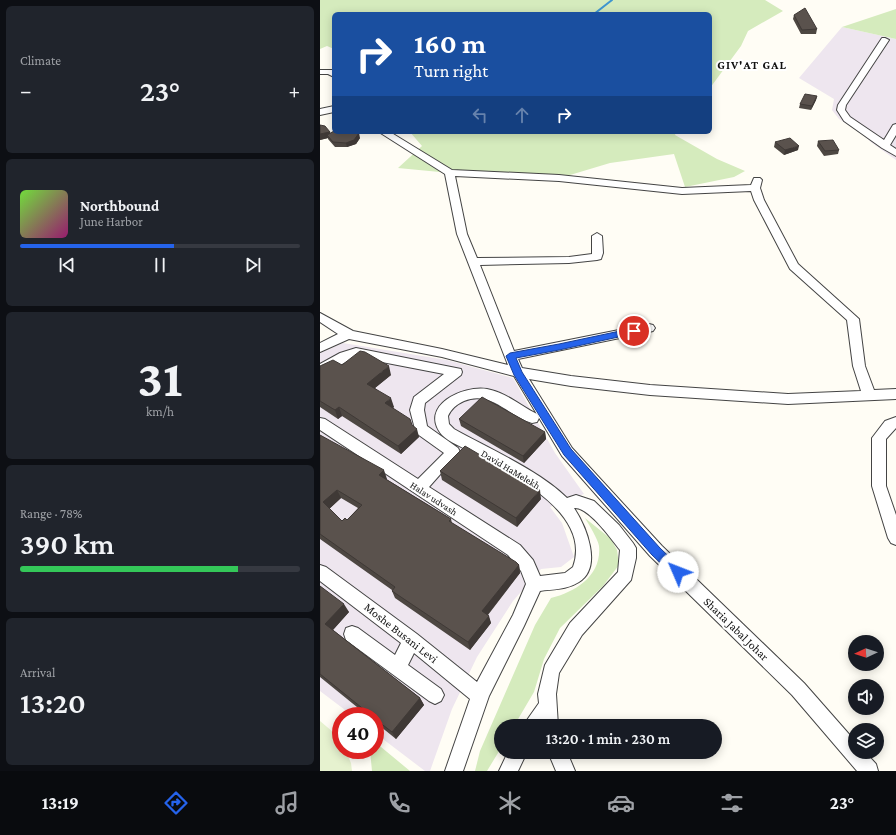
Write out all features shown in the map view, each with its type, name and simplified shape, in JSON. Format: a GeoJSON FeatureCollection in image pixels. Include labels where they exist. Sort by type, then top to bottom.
{"type":"FeatureCollection","features":[{"type":"Feature","properties":{"kind":"street"},"geometry":{"type":"LineString","coordinates":[[885,40],[842,105],[841,110],[847,119],[896,153]]}},
{"type":"Feature","properties":{"kind":"street"},"geometry":{"type":"LineString","coordinates":[[320,72],[330,72],[332,74]]}},
{"type":"Feature","properties":{"kind":"street"},"geometry":{"type":"LineString","coordinates":[[320,112],[332,109]]}},
{"type":"Feature","properties":{"kind":"street"},"geometry":{"type":"LineString","coordinates":[[885,146],[896,127]]}},
{"type":"Feature","properties":{"kind":"street"},"geometry":{"type":"LineString","coordinates":[[387,134],[450,173],[559,178],[682,191],[756,184],[759,200],[794,266],[853,319],[859,366],[870,396]]}},
{"type":"Feature","properties":{"kind":"street","name":"Sharia Jabal Johar"},"geometry":{"type":"LineString","coordinates":[[450,173],[462,234],[510,356],[518,372],[567,452],[656,551],[798,689],[868,771]]}},
{"type":"Feature","properties":{"kind":"street"},"geometry":{"type":"LineString","coordinates":[[473,262],[568,260],[597,257],[597,236]]}},
{"type":"Feature","properties":{"kind":"street"},"geometry":{"type":"LineString","coordinates":[[320,317],[348,334],[442,353],[518,372],[571,381],[681,392],[788,399],[896,394]]}},
{"type":"Feature","properties":{"kind":"street"},"geometry":{"type":"LineString","coordinates":[[510,356],[648,328]]}},
{"type":"Feature","properties":{"kind":"street"},"geometry":{"type":"LineString","coordinates":[[320,348],[348,334]]}},
{"type":"Feature","properties":{"kind":"street"},"geometry":{"type":"LineString","coordinates":[[320,370],[344,356],[356,352],[456,372],[419,401],[417,410],[421,429],[453,452],[419,488]]}},
{"type":"Feature","properties":{"kind":"street","name":"David HaMelekh"},"geometry":{"type":"LineString","coordinates":[[532,418],[488,394],[464,396],[447,406],[441,416],[442,425],[449,433],[526,476],[548,491],[564,506],[575,522],[582,538],[582,566],[577,574],[569,580],[534,584]]}},
{"type":"Feature","properties":{"kind":"street"},"geometry":{"type":"LineString","coordinates":[[896,422],[890,425],[879,438],[879,486],[896,538]]}},
{"type":"Feature","properties":{"kind":"street","name":"Halav udvash"},"geometry":{"type":"LineString","coordinates":[[320,423],[514,550],[527,564],[534,584]]}},
{"type":"Feature","properties":{"kind":"street"},"geometry":{"type":"LineString","coordinates":[[548,719],[547,694],[551,671],[576,629],[625,575],[628,558],[628,548],[614,530],[589,505],[576,501],[564,506]]}},
{"type":"Feature","properties":{"kind":"street","name":"Moshe Busani Levi"},"geometry":{"type":"LineString","coordinates":[[320,572],[411,640],[480,696]]}},
{"type":"Feature","properties":{"kind":"street"},"geometry":{"type":"LineString","coordinates":[[454,771],[480,696],[488,678],[518,623],[534,584]]}},
{"type":"Feature","properties":{"kind":"street"},"geometry":{"type":"LineString","coordinates":[[352,634],[435,696]]}},
{"type":"Feature","properties":{"kind":"street"},"geometry":{"type":"LineString","coordinates":[[398,668],[411,640]]}},
{"type":"Feature","properties":{"kind":"street"},"geometry":{"type":"LineString","coordinates":[[538,719],[547,707]]}},
{"type":"Feature","properties":{"kind":"street"},"geometry":{"type":"LineString","coordinates":[[508,771],[514,759]]}},
{"type":"Feature","properties":{"kind":"street"},"geometry":{"type":"LineString","coordinates":[[560,759],[566,771]]}},
{"type":"Feature","properties":{"kind":"shaded area"},"geometry":{"type":"Polygon","coordinates":[[[842,27],[896,39],[896,160],[862,134],[839,119],[832,110],[834,99],[799,78],[842,27]]]}},
{"type":"Feature","properties":{"kind":"shaded area"},"geometry":{"type":"Polygon","coordinates":[[[343,343],[447,360],[513,378],[555,453],[584,494],[550,507],[562,523],[574,557],[561,567],[541,569],[513,601],[477,657],[452,709],[430,771],[425,771],[384,740],[384,707],[341,707],[320,691],[320,353],[343,343]]]}},
{"type":"Feature","properties":{"kind":"green space"},"geometry":{"type":"Polygon","coordinates":[[[320,0],[765,0],[783,11],[748,31],[741,46],[712,85],[712,12],[332,12],[332,48],[327,46],[320,49],[320,0]]]}},
{"type":"Feature","properties":{"kind":"green space"},"geometry":{"type":"Polygon","coordinates":[[[896,9],[896,39],[842,27],[896,9]]]}},
{"type":"Feature","properties":{"kind":"green space"},"geometry":{"type":"Polygon","coordinates":[[[412,134],[675,134],[717,159],[745,171],[734,177],[685,187],[674,154],[610,163],[570,175],[450,173],[398,168],[422,146],[412,134]]]}},
{"type":"Feature","properties":{"kind":"green space"},"geometry":{"type":"Polygon","coordinates":[[[585,518],[611,539],[617,550],[619,565],[603,586],[560,628],[544,659],[534,692],[518,719],[494,719],[494,759],[487,771],[475,771],[480,751],[535,625],[551,598],[578,587],[592,574],[599,556],[599,546],[585,518]]]}},
{"type":"Feature","properties":{"kind":"green space"},"geometry":{"type":"Polygon","coordinates":[[[320,721],[332,731],[332,759],[349,759],[352,771],[320,771],[320,721]]]}},
{"type":"Feature","properties":{"kind":"green space"},"geometry":{"type":"Polygon","coordinates":[[[384,749],[410,771],[372,771],[371,759],[384,759],[384,749]]]}},
{"type":"Feature","properties":{"kind":"building"},"geometry":{"type":"Polygon","coordinates":[[[805,8],[817,29],[802,30],[794,15],[805,8]]]}},
{"type":"Feature","properties":{"kind":"building"},"geometry":{"type":"Polygon","coordinates":[[[805,94],[817,96],[812,106],[800,104],[805,94]]]}},
{"type":"Feature","properties":{"kind":"building"},"geometry":{"type":"Polygon","coordinates":[[[320,125],[325,126],[330,132],[320,134],[320,125]]]}},
{"type":"Feature","properties":{"kind":"building"},"geometry":{"type":"Polygon","coordinates":[[[332,132],[332,134],[358,134],[354,140],[346,143],[333,142],[327,135],[332,132]]]}},
{"type":"Feature","properties":{"kind":"building"},"geometry":{"type":"Polygon","coordinates":[[[790,138],[799,146],[785,150],[775,142],[790,138]]]}},
{"type":"Feature","properties":{"kind":"building"},"geometry":{"type":"Polygon","coordinates":[[[833,140],[839,150],[825,151],[818,141],[833,140]]]}},
{"type":"Feature","properties":{"kind":"building"},"geometry":{"type":"Polygon","coordinates":[[[360,351],[365,352],[389,366],[367,384],[391,398],[385,403],[410,419],[412,425],[417,429],[398,446],[339,407],[335,410],[320,401],[320,366],[333,360],[342,365],[360,351]]]}},
{"type":"Feature","properties":{"kind":"building"},"geometry":{"type":"Polygon","coordinates":[[[482,397],[545,432],[523,456],[459,419],[482,397]]]}},
{"type":"Feature","properties":{"kind":"building"},"geometry":{"type":"Polygon","coordinates":[[[320,435],[384,470],[379,475],[451,519],[449,521],[519,565],[482,611],[489,616],[468,642],[392,591],[395,587],[320,534],[320,435]],[[337,490],[323,502],[342,521],[345,518],[347,520],[362,505],[337,490]]]}},
{"type":"Feature","properties":{"kind":"building"},"geometry":{"type":"Polygon","coordinates":[[[465,446],[540,490],[516,518],[440,471],[465,446]]]}},
{"type":"Feature","properties":{"kind":"building"},"geometry":{"type":"Polygon","coordinates":[[[320,586],[344,604],[325,624],[420,698],[392,732],[384,726],[384,707],[361,707],[320,674],[320,586]]]}},
{"type":"Feature","properties":{"kind":"waterway"},"geometry":{"type":"LineString","coordinates":[[597,12],[612,0]]}},
{"type":"Feature","properties":{"kind":"district","name":"GIV'AT GAL"},"geometry":{"type":"Point","coordinates":[752,65]}},
{"type":"Feature","properties":{"kind":"route"},"geometry":{"type":"LineString","coordinates":[[634,331],[510,356],[540,410],[567,452],[656,551],[678,572]]}}]}
